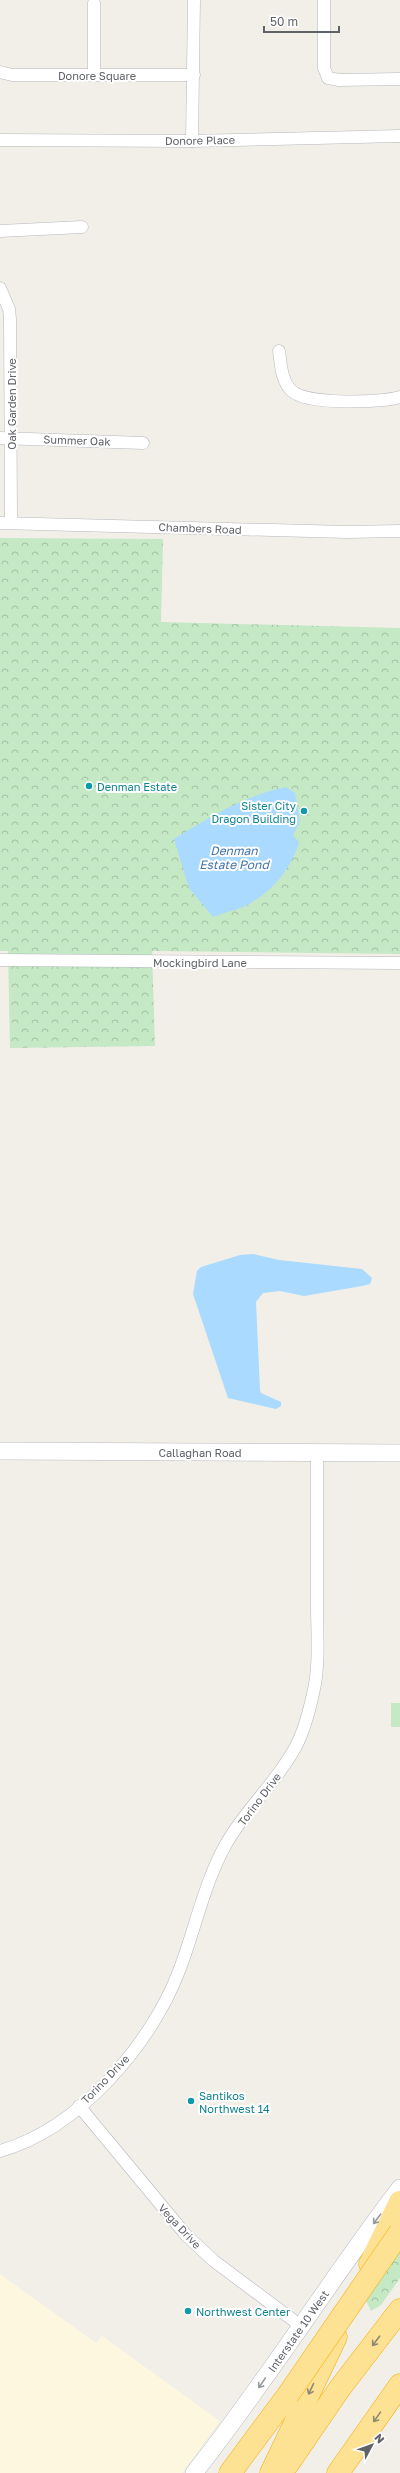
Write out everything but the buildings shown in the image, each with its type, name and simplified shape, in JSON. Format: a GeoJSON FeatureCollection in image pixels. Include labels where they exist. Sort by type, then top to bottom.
{"type":"FeatureCollection","features":[{"type":"Feature","properties":{"kind":"highway"},"geometry":{"type":"LineString","coordinates":[[271,2473],[400,2202]]}},
{"type":"Feature","properties":{"kind":"highway"},"geometry":{"type":"LineString","coordinates":[[230,2473],[288,2395],[400,2232]]}},
{"type":"Feature","properties":{"kind":"highway"},"geometry":{"type":"LineString","coordinates":[[283,2473],[340,2388],[400,2310]]}},
{"type":"Feature","properties":{"kind":"highway"},"geometry":{"type":"LineString","coordinates":[[338,2473],[400,2385]]}},
{"type":"Feature","properties":{"kind":"highway"},"geometry":{"type":"LineString","coordinates":[[243,2473],[288,2395]]}},
{"type":"Feature","properties":{"kind":"main road","name":"Callaghan Road"},"geometry":{"type":"LineString","coordinates":[[0,1451],[400,1453]]}},
{"type":"Feature","properties":{"kind":"main road","name":"Interstate 10 West"},"geometry":{"type":"LineString","coordinates":[[194,2473],[241,2413],[300,2326],[400,2188]]}},
{"type":"Feature","properties":{"kind":"street"},"geometry":{"type":"LineString","coordinates":[[192,141],[194,0]]}},
{"type":"Feature","properties":{"kind":"street"},"geometry":{"type":"LineString","coordinates":[[324,0],[324,68],[328,78],[338,80],[400,79]]}},
{"type":"Feature","properties":{"kind":"street"},"geometry":{"type":"LineString","coordinates":[[94,3],[94,75]]}},
{"type":"Feature","properties":{"kind":"street","name":"Donore Square"},"geometry":{"type":"LineString","coordinates":[[0,72],[12,75],[194,75]]}},
{"type":"Feature","properties":{"kind":"street","name":"Donore Place"},"geometry":{"type":"LineString","coordinates":[[0,140],[192,141],[400,136]]}},
{"type":"Feature","properties":{"kind":"street"},"geometry":{"type":"LineString","coordinates":[[0,231],[82,227]]}},
{"type":"Feature","properties":{"kind":"street","name":"Oak Garden Drive"},"geometry":{"type":"LineString","coordinates":[[0,288],[9,309],[5,331],[6,522]]}},
{"type":"Feature","properties":{"kind":"street"},"geometry":{"type":"LineString","coordinates":[[279,351],[283,378],[291,391],[304,398],[386,400],[400,397]]}},
{"type":"Feature","properties":{"kind":"street","name":"Summer Oak"},"geometry":{"type":"LineString","coordinates":[[6,438],[143,443]]}},
{"type":"Feature","properties":{"kind":"street","name":"Chambers Road"},"geometry":{"type":"LineString","coordinates":[[6,522],[347,532],[400,532]]}},
{"type":"Feature","properties":{"kind":"street","name":"Mockingbird Lane"},"geometry":{"type":"LineString","coordinates":[[0,960],[400,963]]}},
{"type":"Feature","properties":{"kind":"street","name":"Torino Drive"},"geometry":{"type":"LineString","coordinates":[[0,2151],[42,2133],[65,2120],[121,2065],[159,2014],[179,1971],[216,1866],[226,1844],[247,1812],[290,1758],[304,1727],[314,1690],[317,1657],[317,1452]]}},
{"type":"Feature","properties":{"kind":"street","name":"Vega Drive"},"geometry":{"type":"LineString","coordinates":[[79,2106],[186,2235],[214,2261],[300,2326]]}},
{"type":"Feature","properties":{"kind":"shaded area"},"geometry":{"type":"Polygon","coordinates":[[[0,2274],[96,2343],[102,2336],[220,2421],[182,2473],[0,2473],[0,2274]]]}},
{"type":"Feature","properties":{"kind":"green space"},"geometry":{"type":"Polygon","coordinates":[[[0,538],[163,539],[161,622],[400,628],[400,954],[152,951],[155,1046],[10,1048],[8,951],[0,951],[0,538]]]}},
{"type":"Feature","properties":{"kind":"green space"},"geometry":{"type":"Polygon","coordinates":[[[391,1703],[400,1703],[400,1727],[391,1727],[391,1703]]]}},
{"type":"Feature","properties":{"kind":"green space"},"geometry":{"type":"Polygon","coordinates":[[[400,2244],[400,2278],[381,2305],[371,2311],[363,2294],[400,2244]]]}},
{"type":"Feature","properties":{"kind":"water","name":"Denman Estate Pond"},"geometry":{"type":"Polygon","coordinates":[[[286,787],[295,793],[300,821],[293,835],[299,843],[292,860],[276,883],[250,904],[213,917],[189,888],[174,839],[228,808],[255,796],[286,787]]]}},
{"type":"Feature","properties":{"kind":"water"},"geometry":{"type":"Polygon","coordinates":[[[253,1254],[279,1260],[362,1269],[372,1278],[370,1284],[304,1296],[280,1291],[263,1293],[256,1302],[260,1390],[261,1393],[281,1402],[281,1406],[276,1409],[228,1398],[193,1294],[197,1271],[201,1267],[240,1255],[253,1254]]]}},
{"type":"Feature","properties":{"kind":"place","name":"Denman Estate"},"geometry":{"type":"Point","coordinates":[89,786]}},
{"type":"Feature","properties":{"kind":"place","name":"Sister City Dragon Building"},"geometry":{"type":"Point","coordinates":[304,811]}},
{"type":"Feature","properties":{"kind":"place","name":"Santikos Northwest 14"},"geometry":{"type":"Point","coordinates":[191,2101]}},
{"type":"Feature","properties":{"kind":"place","name":"Northwest Center"},"geometry":{"type":"Point","coordinates":[188,2311]}}]}
